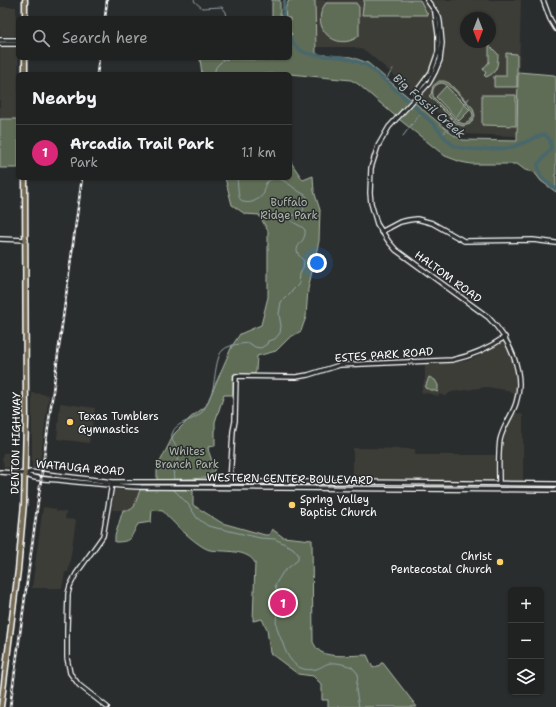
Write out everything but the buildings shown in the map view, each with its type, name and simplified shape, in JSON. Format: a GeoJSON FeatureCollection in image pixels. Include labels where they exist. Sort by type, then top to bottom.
{"type":"FeatureCollection","features":[{"type":"Feature","properties":{"kind":"main road"},"geometry":{"type":"LineString","coordinates":[[25,0],[25,16]]}},
{"type":"Feature","properties":{"kind":"main road","name":"HALTOM ROAD"},"geometry":{"type":"LineString","coordinates":[[427,0],[439,17],[442,52],[429,83],[420,93],[416,95],[389,127],[378,146],[371,168],[371,203],[381,232],[396,250],[488,317],[496,325],[510,347],[515,360],[519,386],[516,404],[506,424],[500,441],[499,483]]}},
{"type":"Feature","properties":{"kind":"main road"},"geometry":{"type":"LineString","coordinates":[[543,0],[550,20],[556,29]]}},
{"type":"Feature","properties":{"kind":"main road"},"geometry":{"type":"LineString","coordinates":[[0,40],[16,40]]}},
{"type":"Feature","properties":{"kind":"main road"},"geometry":{"type":"LineString","coordinates":[[0,44],[16,44]]}},
{"type":"Feature","properties":{"kind":"main road"},"geometry":{"type":"LineString","coordinates":[[25,60],[25,72]]}},
{"type":"Feature","properties":{"kind":"main road","name":"DENTON HIGHWAY"},"geometry":{"type":"LineString","coordinates":[[0,707],[18,570],[23,519],[25,474],[25,180]]}},
{"type":"Feature","properties":{"kind":"main road"},"geometry":{"type":"LineString","coordinates":[[381,232],[404,221],[417,219],[432,223],[464,241],[533,240],[556,243]]}},
{"type":"Feature","properties":{"kind":"main road"},"geometry":{"type":"LineString","coordinates":[[0,239],[26,240]]}},
{"type":"Feature","properties":{"kind":"main road","name":"ESTES PARK ROAD"},"geometry":{"type":"LineString","coordinates":[[230,481],[235,421],[236,376],[296,377],[308,375],[340,365],[452,360],[468,357],[494,344],[504,337]]}},
{"type":"Feature","properties":{"kind":"main road","name":"WATAUGA ROAD"},"geometry":{"type":"LineString","coordinates":[[0,472],[25,474]]}},
{"type":"Feature","properties":{"kind":"main road","name":"WESTERN CENTER BOULEVARD"},"geometry":{"type":"LineString","coordinates":[[25,474],[42,478],[157,487],[556,490]]}},
{"type":"Feature","properties":{"kind":"main road"},"geometry":{"type":"LineString","coordinates":[[213,481],[213,487]]}},
{"type":"Feature","properties":{"kind":"main road"},"geometry":{"type":"LineString","coordinates":[[230,481],[230,487]]}},
{"type":"Feature","properties":{"kind":"main road","name":"WATAUGA ROAD"},"geometry":{"type":"LineString","coordinates":[[112,484],[230,481]]}},
{"type":"Feature","properties":{"kind":"main road","name":"WESTERN CENTER BOULEVARD"},"geometry":{"type":"LineString","coordinates":[[230,481],[556,484]]}},
{"type":"Feature","properties":{"kind":"main road"},"geometry":{"type":"LineString","coordinates":[[492,490],[499,483],[506,490]]}},
{"type":"Feature","properties":{"kind":"main road"},"geometry":{"type":"LineString","coordinates":[[521,483],[527,490],[536,484]]}},
{"type":"Feature","properties":{"kind":"main road"},"geometry":{"type":"LineString","coordinates":[[107,707],[79,685],[70,673],[67,658],[67,629],[70,586],[76,574],[103,536],[112,484]]}},
{"type":"Feature","properties":{"kind":"shaded area"},"geometry":{"type":"Polygon","coordinates":[[[315,0],[521,0],[517,136],[464,134],[366,51],[354,47],[315,47],[315,0]]]}},
{"type":"Feature","properties":{"kind":"shaded area"},"geometry":{"type":"Polygon","coordinates":[[[0,7],[16,7],[16,36],[0,36],[0,7]]]}},
{"type":"Feature","properties":{"kind":"shaded area"},"geometry":{"type":"Polygon","coordinates":[[[0,47],[16,47],[18,72],[16,72],[16,119],[0,119],[0,47]]]}},
{"type":"Feature","properties":{"kind":"shaded area"},"geometry":{"type":"Polygon","coordinates":[[[502,342],[505,342],[514,368],[516,378],[516,395],[506,390],[486,387],[451,392],[445,396],[421,392],[425,379],[425,364],[467,361],[481,355],[502,342]]]}},
{"type":"Feature","properties":{"kind":"shaded area"},"geometry":{"type":"Polygon","coordinates":[[[32,393],[49,395],[39,470],[32,469],[32,393]]]}},
{"type":"Feature","properties":{"kind":"shaded area"},"geometry":{"type":"Polygon","coordinates":[[[60,403],[95,408],[89,443],[57,439],[60,403]]]}},
{"type":"Feature","properties":{"kind":"shaded area"},"geometry":{"type":"Polygon","coordinates":[[[516,413],[523,415],[523,481],[503,481],[502,446],[508,426],[516,413]]]}},
{"type":"Feature","properties":{"kind":"shaded area"},"geometry":{"type":"Polygon","coordinates":[[[353,448],[415,449],[415,455],[495,455],[496,477],[493,481],[353,479],[353,448]]]}},
{"type":"Feature","properties":{"kind":"shaded area"},"geometry":{"type":"Polygon","coordinates":[[[3,453],[19,453],[19,468],[4,467],[2,460],[3,453]]]}},
{"type":"Feature","properties":{"kind":"shaded area"},"geometry":{"type":"Polygon","coordinates":[[[115,490],[140,490],[134,507],[130,510],[112,510],[115,490]]]}},
{"type":"Feature","properties":{"kind":"shaded area"},"geometry":{"type":"Polygon","coordinates":[[[43,507],[66,512],[65,519],[76,520],[68,572],[65,572],[62,588],[32,588],[43,507]]]}},
{"type":"Feature","properties":{"kind":"green space"},"geometry":{"type":"Polygon","coordinates":[[[272,0],[280,0],[281,16],[272,16],[272,0]]]}},
{"type":"Feature","properties":{"kind":"green space"},"geometry":{"type":"Polygon","coordinates":[[[289,0],[315,0],[316,54],[351,57],[368,63],[452,134],[463,140],[517,141],[518,72],[556,76],[556,192],[541,181],[534,172],[525,170],[517,164],[471,164],[445,156],[358,84],[351,80],[292,74],[292,72],[202,72],[200,60],[292,60],[292,16],[286,16],[285,9],[289,0]]]}},
{"type":"Feature","properties":{"kind":"green space"},"geometry":{"type":"Polygon","coordinates":[[[364,0],[420,0],[428,15],[362,15],[364,0]]]}},
{"type":"Feature","properties":{"kind":"green space"},"geometry":{"type":"Polygon","coordinates":[[[326,3],[356,3],[359,7],[359,36],[350,41],[342,42],[334,40],[327,35],[322,28],[320,20],[321,12],[326,3]]]}},
{"type":"Feature","properties":{"kind":"green space"},"geometry":{"type":"Polygon","coordinates":[[[489,48],[492,48],[498,54],[498,62],[495,71],[486,77],[484,75],[486,73],[483,69],[489,62],[489,48]]]}},
{"type":"Feature","properties":{"kind":"green space"},"geometry":{"type":"Polygon","coordinates":[[[506,53],[517,54],[517,87],[494,87],[494,76],[506,76],[506,53]]]}},
{"type":"Feature","properties":{"kind":"green space"},"geometry":{"type":"Polygon","coordinates":[[[439,81],[449,83],[473,108],[475,116],[470,124],[463,126],[457,124],[429,96],[433,86],[439,81]],[[441,83],[434,87],[434,98],[458,122],[464,124],[469,122],[473,116],[469,107],[455,91],[441,83]]]}},
{"type":"Feature","properties":{"kind":"green space"},"geometry":{"type":"Polygon","coordinates":[[[446,86],[470,110],[459,121],[436,97],[446,86]]]}},
{"type":"Feature","properties":{"kind":"green space"},"geometry":{"type":"Polygon","coordinates":[[[482,95],[516,95],[516,126],[482,125],[482,95]]]}},
{"type":"Feature","properties":{"kind":"green space"},"geometry":{"type":"Polygon","coordinates":[[[0,119],[16,119],[16,168],[0,168],[0,119]]]}},
{"type":"Feature","properties":{"kind":"green space","name":"Buffalo Ridge Park"},"geometry":{"type":"Polygon","coordinates":[[[292,164],[303,180],[313,176],[314,191],[320,210],[319,241],[308,289],[306,317],[301,331],[289,338],[276,351],[257,356],[256,371],[254,375],[233,375],[233,395],[224,395],[215,422],[215,446],[208,447],[212,464],[214,465],[215,469],[208,478],[157,480],[157,471],[160,462],[174,434],[190,418],[206,406],[232,346],[240,334],[261,325],[268,297],[268,231],[259,215],[245,214],[232,205],[226,180],[292,180],[292,164]]]}},
{"type":"Feature","properties":{"kind":"green space"},"geometry":{"type":"Polygon","coordinates":[[[429,377],[435,380],[438,385],[438,392],[425,388],[429,377]]]}},
{"type":"Feature","properties":{"kind":"green space"},"geometry":{"type":"Polygon","coordinates":[[[140,490],[193,490],[193,505],[222,523],[265,535],[269,535],[272,529],[283,537],[312,540],[313,642],[317,649],[325,654],[331,655],[367,655],[373,668],[383,663],[417,707],[328,707],[328,700],[322,700],[322,685],[313,676],[298,674],[270,653],[267,629],[262,619],[253,621],[255,563],[247,555],[205,548],[185,533],[163,511],[152,510],[151,522],[138,524],[132,536],[128,540],[115,542],[115,536],[123,510],[130,510],[134,507],[140,490]]]}},
{"type":"Feature","properties":{"kind":"waterway"},"geometry":{"type":"LineString","coordinates":[[194,0],[202,8],[222,7],[226,12],[227,16]]}},
{"type":"Feature","properties":{"kind":"waterway","name":"Big Fossil Creek"},"geometry":{"type":"LineString","coordinates":[[283,16],[285,0]]}},
{"type":"Feature","properties":{"kind":"waterway","name":"Big Fossil Creek"},"geometry":{"type":"LineString","coordinates":[[292,42],[294,45],[305,53],[347,58],[368,66],[418,110],[449,142],[460,148],[507,148],[517,146],[544,134],[550,140],[551,149],[538,164],[539,169],[543,179],[556,189]]}},
{"type":"Feature","properties":{"kind":"waterway"},"geometry":{"type":"LineString","coordinates":[[215,72],[216,67],[223,60]]}},
{"type":"Feature","properties":{"kind":"waterway"},"geometry":{"type":"LineString","coordinates":[[385,81],[393,69]]}},
{"type":"Feature","properties":{"kind":"waterway"},"geometry":{"type":"LineString","coordinates":[[453,122],[469,98]]}},
{"type":"Feature","properties":{"kind":"waterway"},"geometry":{"type":"LineString","coordinates":[[414,122],[421,113]]}},
{"type":"Feature","properties":{"kind":"waterway"},"geometry":{"type":"LineString","coordinates":[[403,136],[412,124]]}},
{"type":"Feature","properties":{"kind":"waterway"},"geometry":{"type":"LineString","coordinates":[[442,135],[452,124]]}},
{"type":"Feature","properties":{"kind":"waterway"},"geometry":{"type":"LineString","coordinates":[[237,180],[240,199],[246,202],[253,202],[262,196],[265,185],[270,180]]}},
{"type":"Feature","properties":{"kind":"waterway"},"geometry":{"type":"LineString","coordinates":[[174,481],[173,467],[177,462],[179,451],[172,438],[172,434],[174,429],[181,423],[200,415],[203,411],[213,388],[216,368],[221,353],[226,348],[239,344],[249,343],[255,347],[261,348],[267,344],[268,341],[275,339],[280,333],[281,326],[279,314],[281,302],[299,284],[304,261],[299,256],[297,248],[305,235],[305,230],[291,221],[290,218],[303,212],[307,197],[282,180]]}},
{"type":"Feature","properties":{"kind":"waterway"},"geometry":{"type":"LineString","coordinates":[[174,484],[174,490],[188,504],[197,518],[208,526],[260,538],[275,539],[293,548],[298,554],[298,560],[283,572],[275,585],[280,602],[277,613]]}},
{"type":"Feature","properties":{"kind":"waterway"},"geometry":{"type":"LineString","coordinates":[[277,614],[276,622],[285,650],[291,660],[299,667],[310,670],[333,663],[352,667],[358,674],[356,690],[359,707]]}},
{"type":"Feature","properties":{"kind":"railway"},"geometry":{"type":"LineString","coordinates":[[105,16],[107,0]]}},
{"type":"Feature","properties":{"kind":"railway"},"geometry":{"type":"LineString","coordinates":[[97,72],[99,60]]}},
{"type":"Feature","properties":{"kind":"railway"},"geometry":{"type":"LineString","coordinates":[[10,707],[82,180]]}},
{"type":"Feature","properties":{"kind":"place","name":"Texas Tumblers Gymnastics"},"geometry":{"type":"Point","coordinates":[70,422]}},
{"type":"Feature","properties":{"kind":"place","name":"Spring Valley Baptist Church"},"geometry":{"type":"Point","coordinates":[292,505]}},
{"type":"Feature","properties":{"kind":"place","name":"Christ Pentecostal Church"},"geometry":{"type":"Point","coordinates":[500,562]}},
{"type":"Feature","properties":{"kind":"place","name":"Arcadia Trail Park"},"geometry":{"type":"Point","coordinates":[283,603]}},
{"type":"Feature","properties":{"kind":"park label","name":"Whites Branch Park"},"geometry":{"type":"Point","coordinates":[187,457]}}]}
